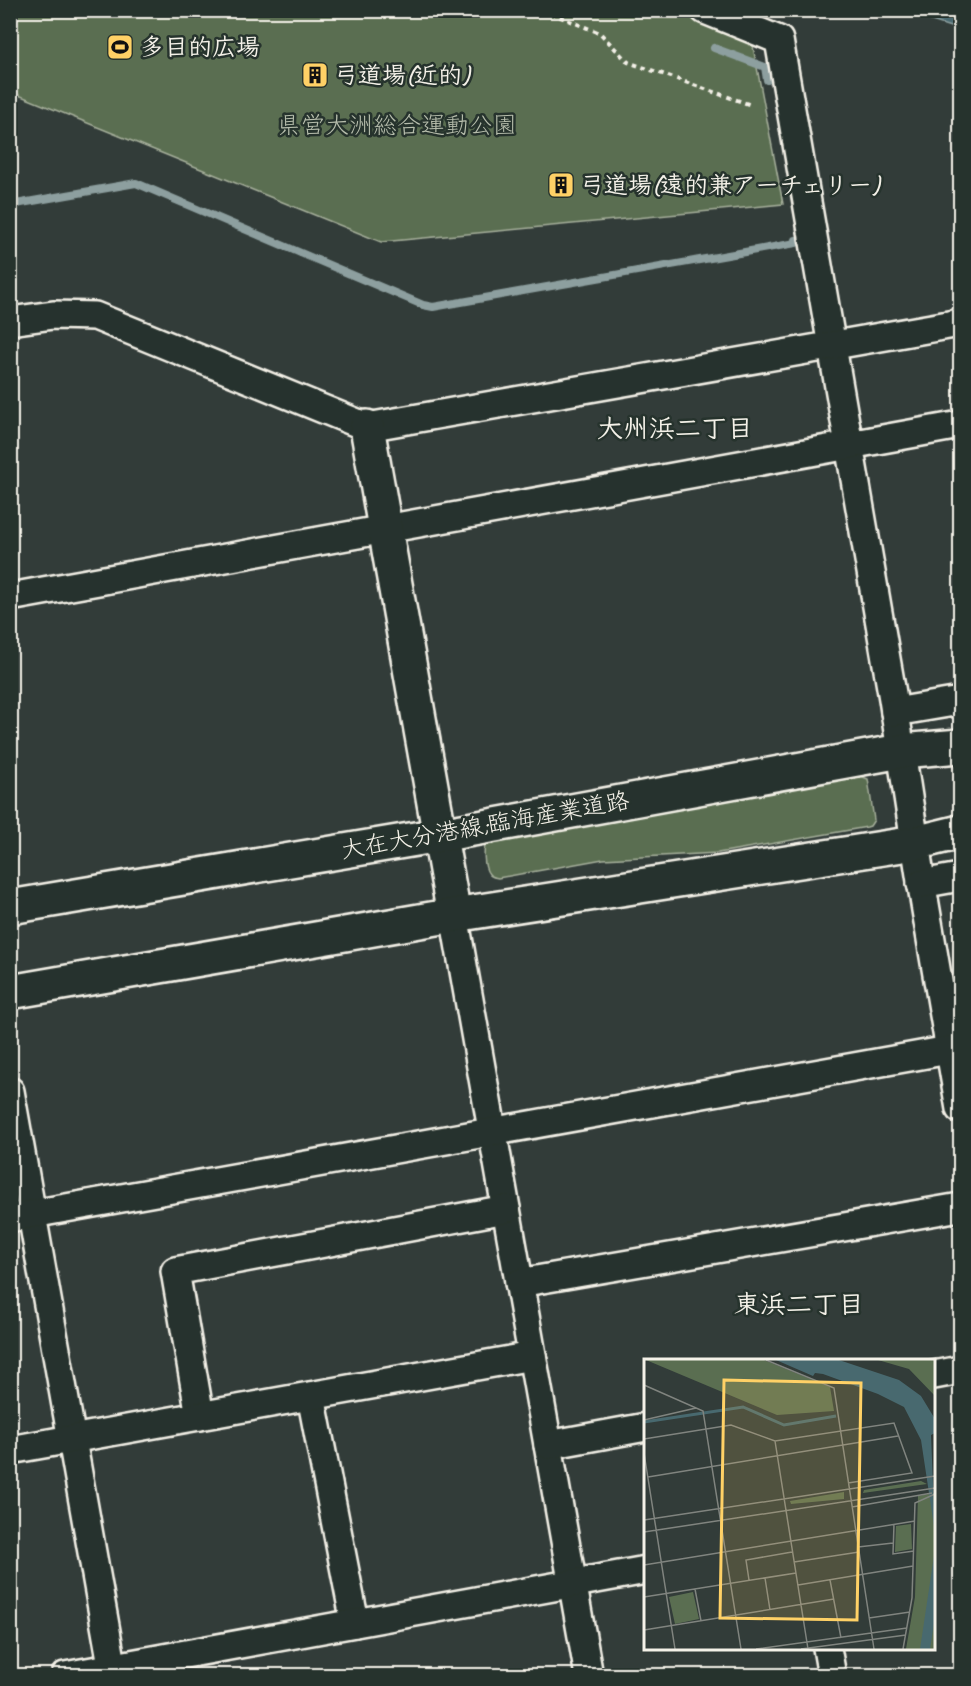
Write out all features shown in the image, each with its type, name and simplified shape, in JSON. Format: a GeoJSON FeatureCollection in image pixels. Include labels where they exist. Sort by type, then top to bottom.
{"type":"FeatureCollection","features":[{"type":"Feature","properties":{"kind":"main road"},"geometry":{"type":"LineString","coordinates":[[367,427],[454,915]]}},
{"type":"Feature","properties":{"kind":"main road","name":"大在大分港線;臨海産業道路"},"geometry":{"type":"LineString","coordinates":[[10,907],[440,835],[901,751],[960,746]]}},
{"type":"Feature","properties":{"kind":"main road"},"geometry":{"type":"LineString","coordinates":[[10,992],[454,915],[915,843],[960,832]]}},
{"type":"Feature","properties":{"kind":"street"},"geometry":{"type":"LineString","coordinates":[[705,10],[779,40],[895,712],[921,884],[955,1048],[960,1110]]}},
{"type":"Feature","properties":{"kind":"street"},"geometry":{"type":"LineString","coordinates":[[10,321],[53,315],[95,316],[367,427],[960,322]]}},
{"type":"Feature","properties":{"kind":"street"},"geometry":{"type":"LineString","coordinates":[[10,597],[960,425]]}},
{"type":"Feature","properties":{"kind":"street"},"geometry":{"type":"LineString","coordinates":[[895,712],[960,701]]}},
{"type":"Feature","properties":{"kind":"street"},"geometry":{"type":"LineString","coordinates":[[921,884],[960,877]]}},
{"type":"Feature","properties":{"kind":"street"},"geometry":{"type":"LineString","coordinates":[[454,915],[589,1676]]}},
{"type":"Feature","properties":{"kind":"street"},"geometry":{"type":"LineString","coordinates":[[22,1216],[955,1048]]}},
{"type":"Feature","properties":{"kind":"street"},"geometry":{"type":"LineString","coordinates":[[10,1091],[22,1216],[72,1439],[114,1671]]}},
{"type":"Feature","properties":{"kind":"street"},"geometry":{"type":"LineString","coordinates":[[519,1283],[960,1207]]}},
{"type":"Feature","properties":{"kind":"street"},"geometry":{"type":"LineString","coordinates":[[200,1416],[175,1272],[506,1209]]}},
{"type":"Feature","properties":{"kind":"street"},"geometry":{"type":"LineString","coordinates":[[10,1450],[532,1356]]}},
{"type":"Feature","properties":{"kind":"street"},"geometry":{"type":"LineString","coordinates":[[935,1375],[960,1370]]}},
{"type":"Feature","properties":{"kind":"street"},"geometry":{"type":"LineString","coordinates":[[311,1396],[355,1623]]}},
{"type":"Feature","properties":{"kind":"street"},"geometry":{"type":"LineString","coordinates":[[548,1445],[644,1427]]}},
{"type":"Feature","properties":{"kind":"street"},"geometry":{"type":"LineString","coordinates":[[65,1676],[114,1671],[355,1623],[644,1570]]}},
{"type":"Feature","properties":{"kind":"street"},"geometry":{"type":"LineString","coordinates":[[827,1650],[832,1676]]}},
{"type":"Feature","properties":{"kind":"path"},"geometry":{"type":"LineString","coordinates":[[543,10],[600,33],[628,62],[751,105]]}},
{"type":"Feature","properties":{"kind":"green space","name":"県営大洲総合運動公園"},"geometry":{"type":"Polygon","coordinates":[[[10,11],[688,11],[751,36],[783,204],[381,242],[11,92],[10,11]]]}},
{"type":"Feature","properties":{"kind":"green space"},"geometry":{"type":"Polygon","coordinates":[[[858,775],[868,779],[874,820],[867,827],[718,853],[603,859],[498,878],[493,877],[487,871],[484,852],[487,840],[858,775]]]}},
{"type":"Feature","properties":{"kind":"water"},"geometry":{"type":"Polygon","coordinates":[[[900,11],[960,11],[960,30],[900,11]]]}},
{"type":"Feature","properties":{"kind":"waterway"},"geometry":{"type":"LineString","coordinates":[[714,48],[765,67],[767,80]]}},
{"type":"Feature","properties":{"kind":"waterway"},"geometry":{"type":"LineString","coordinates":[[10,205],[136,183],[423,305],[433,307],[796,243],[796,240]]}},
{"type":"Feature","properties":{"kind":"place","name":"多目的広場"},"geometry":{"type":"Point","coordinates":[120,47]}},
{"type":"Feature","properties":{"kind":"place","name":"弓道場(近的)"},"geometry":{"type":"Point","coordinates":[315,75]}},
{"type":"Feature","properties":{"kind":"place","name":"弓道場(遠的兼アーチェリー)"},"geometry":{"type":"Point","coordinates":[561,185]}},
{"type":"Feature","properties":{"kind":"district","name":"大州浜二丁目"},"geometry":{"type":"Point","coordinates":[675,428]}},
{"type":"Feature","properties":{"kind":"district","name":"東浜二丁目"},"geometry":{"type":"Point","coordinates":[799,1304]}}]}
